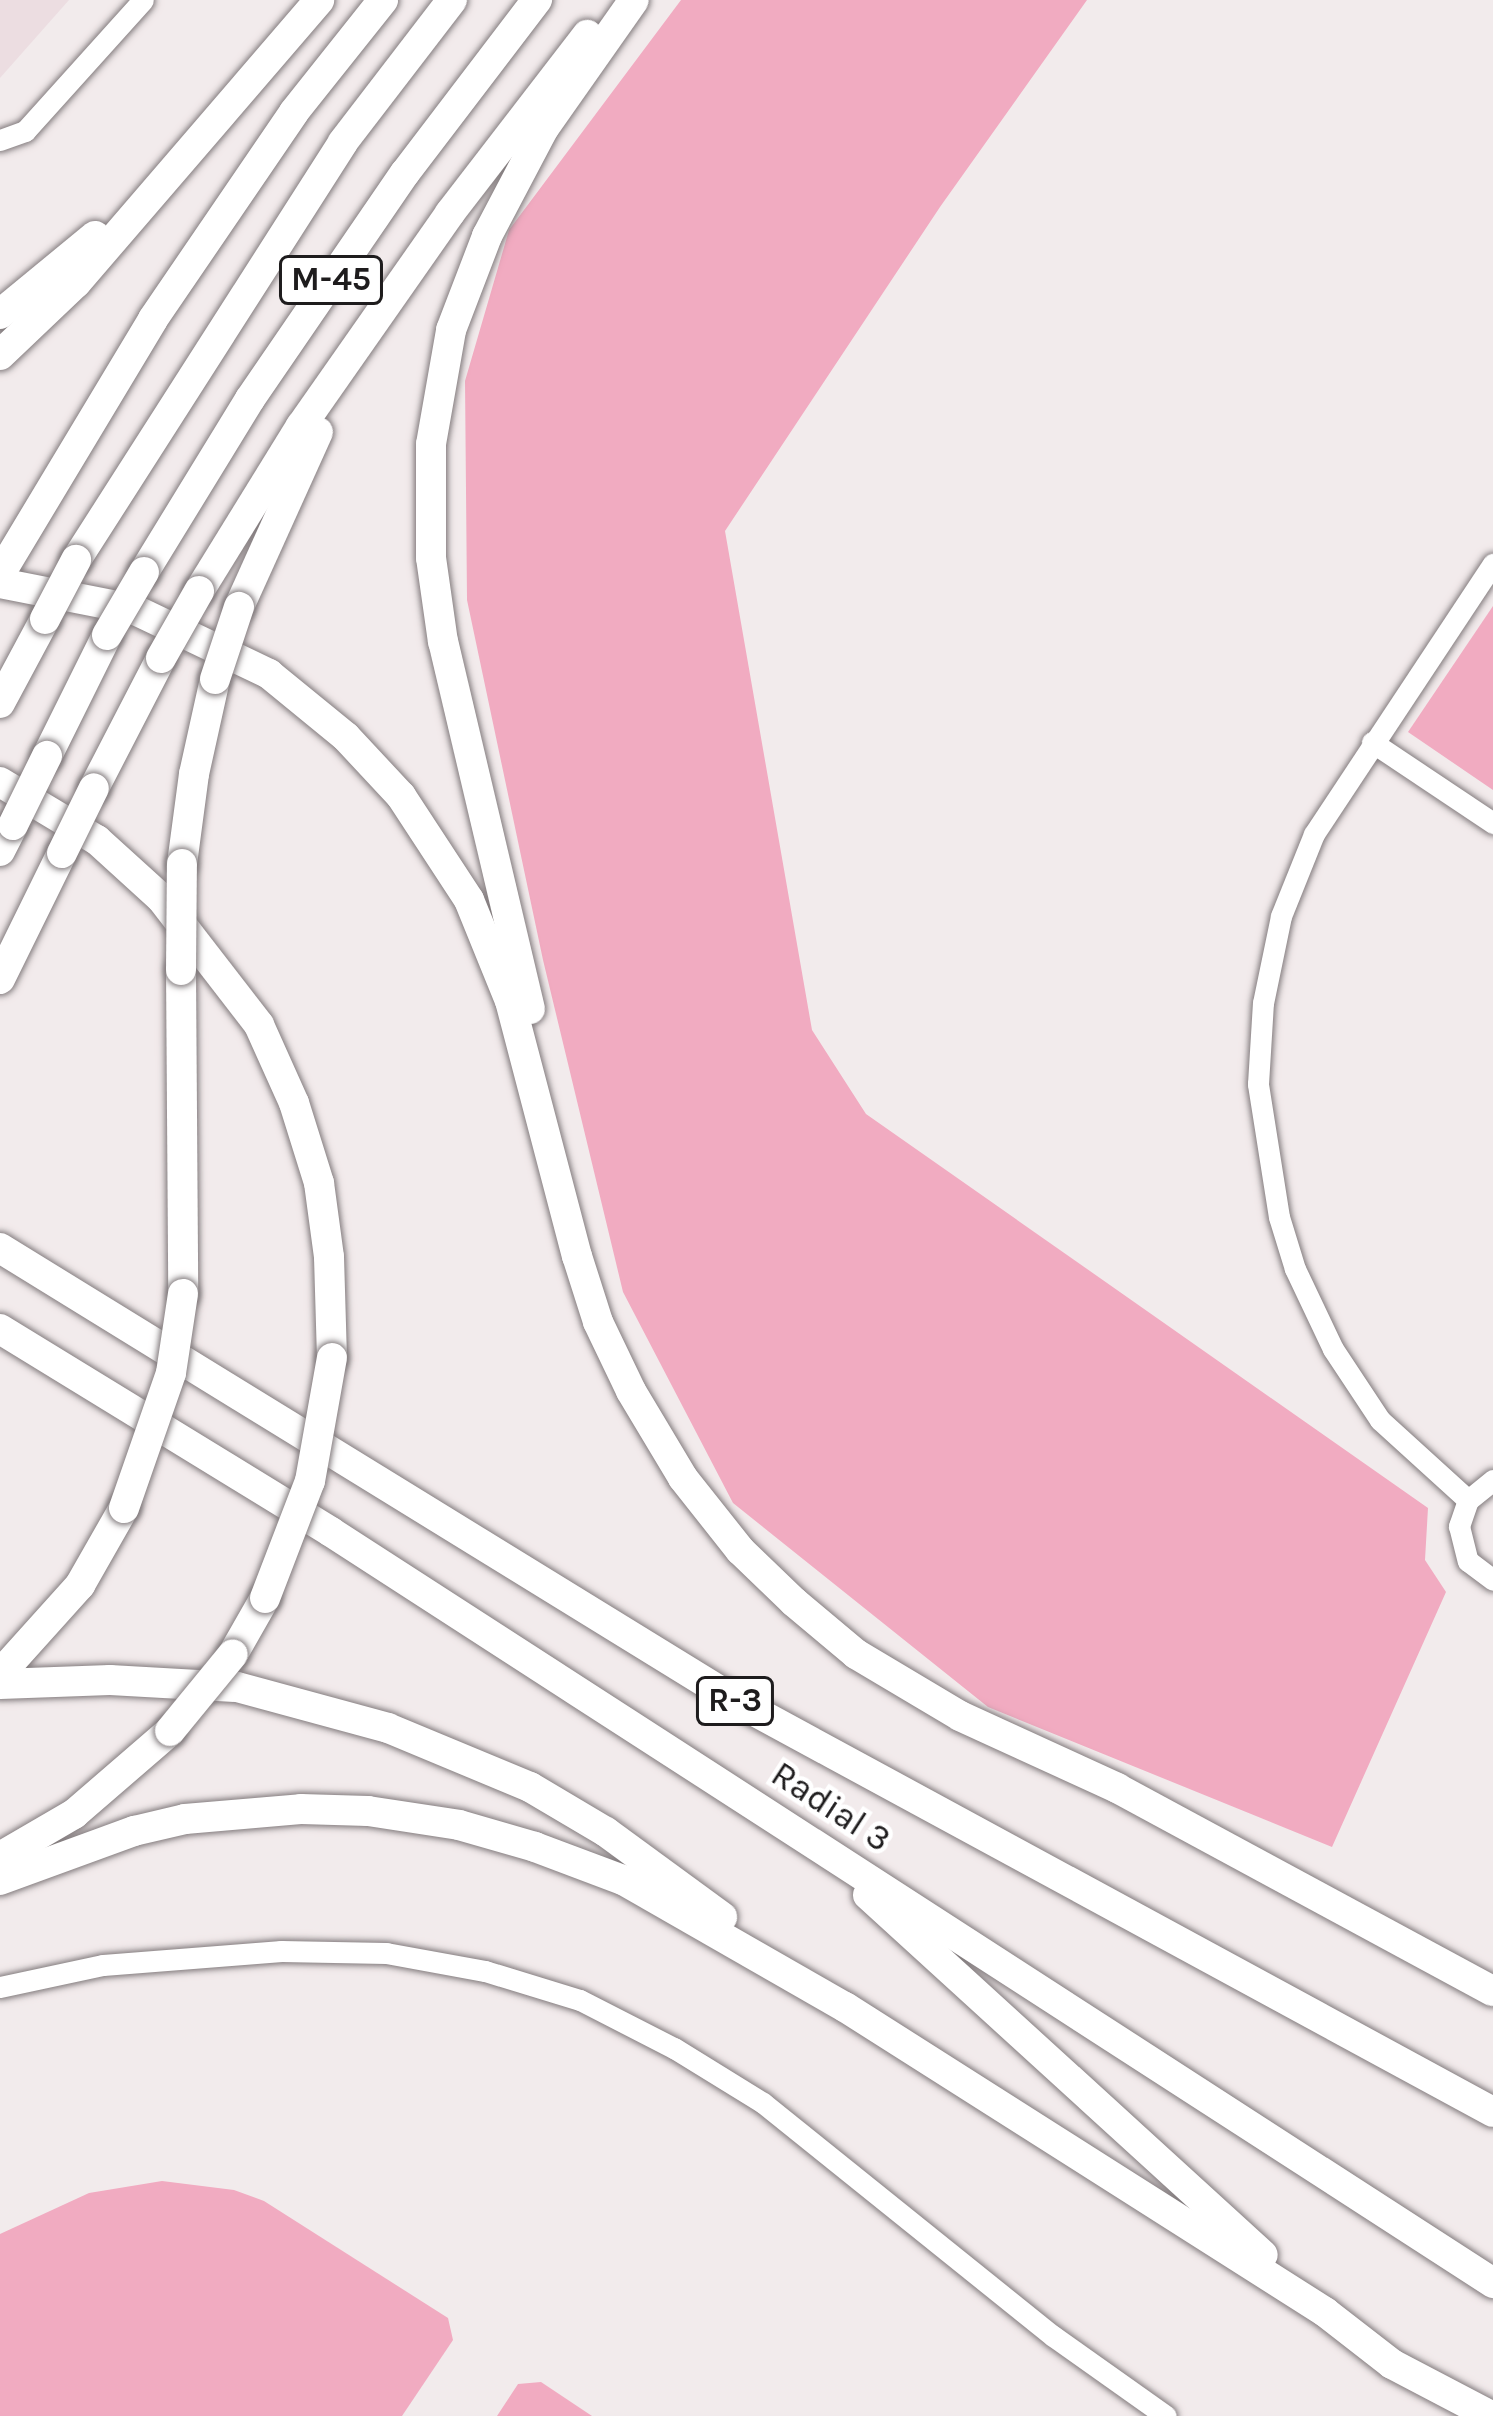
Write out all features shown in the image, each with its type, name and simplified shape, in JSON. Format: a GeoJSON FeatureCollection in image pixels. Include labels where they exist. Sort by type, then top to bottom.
{"type":"FeatureCollection","features":[{"type":"Feature","properties":{"kind":"highway"},"geometry":{"type":"LineString","coordinates":[[382,0],[294,112],[153,319],[15,545],[0,578],[133,609],[268,674],[346,737],[401,796],[470,900],[510,1001],[598,1322],[631,1391],[683,1478],[740,1550],[856,1654],[960,1716],[1137,1799],[1493,1991]]}},
{"type":"Feature","properties":{"kind":"highway","name":"M-45"},"geometry":{"type":"LineString","coordinates":[[0,703],[76,560],[196,364],[343,142],[452,0]]}},
{"type":"Feature","properties":{"kind":"highway","name":"M-45"},"geometry":{"type":"LineString","coordinates":[[6,838],[107,635],[275,361],[405,173],[537,0]]}},
{"type":"Feature","properties":{"kind":"highway"},"geometry":{"type":"LineString","coordinates":[[0,979],[161,658],[301,426],[450,213],[616,0]]}},
{"type":"Feature","properties":{"kind":"highway"},"geometry":{"type":"LineString","coordinates":[[577,1256],[561,1142],[443,642],[429,491],[451,330],[487,236],[544,128],[634,0]]}},
{"type":"Feature","properties":{"kind":"highway"},"geometry":{"type":"LineString","coordinates":[[0,314],[78,252],[228,86],[315,5]]}},
{"type":"Feature","properties":{"kind":"highway"},"geometry":{"type":"LineString","coordinates":[[0,355],[76,283],[315,5]]}},
{"type":"Feature","properties":{"kind":"highway"},"geometry":{"type":"LineString","coordinates":[[0,1674],[30,1647],[80,1586],[124,1508],[171,1373],[183,1294],[182,864],[194,773],[214,679],[239,607],[316,436],[450,213]]}},
{"type":"Feature","properties":{"kind":"highway"},"geometry":{"type":"LineString","coordinates":[[0,782],[97,840],[161,898],[260,1025],[294,1103],[319,1183],[329,1257],[332,1358],[310,1481],[266,1598],[233,1654],[170,1731],[74,1814],[0,1857]]}},
{"type":"Feature","properties":{"kind":"highway","name":"Radial 3"},"geometry":{"type":"LineString","coordinates":[[0,1248],[736,1701],[1493,2112]]}},
{"type":"Feature","properties":{"kind":"highway","name":"Radial 3"},"geometry":{"type":"LineString","coordinates":[[0,1329],[331,1532],[1493,2283]]}},
{"type":"Feature","properties":{"kind":"highway"},"geometry":{"type":"LineString","coordinates":[[0,1684],[110,1681],[237,1687],[319,1706],[446,1749],[530,1787],[606,1832],[845,2007]]}},
{"type":"Feature","properties":{"kind":"highway"},"geometry":{"type":"LineString","coordinates":[[0,1880],[38,1863],[185,1819],[301,1809],[368,1811],[459,1825],[623,1880],[845,2007],[1325,2312]]}},
{"type":"Feature","properties":{"kind":"highway"},"geometry":{"type":"LineString","coordinates":[[802,1834],[1325,2312],[1392,2364],[1491,2416]]}},
{"type":"Feature","properties":{"kind":"street"},"geometry":{"type":"LineString","coordinates":[[3,141],[33,123],[143,0]]}},
{"type":"Feature","properties":{"kind":"street"},"geometry":{"type":"LineString","coordinates":[[1468,1499],[1380,1420],[1333,1349],[1295,1269],[1266,1162],[1258,1084],[1263,1004],[1281,916],[1315,834],[1493,564]]}},
{"type":"Feature","properties":{"kind":"street"},"geometry":{"type":"LineString","coordinates":[[1372,742],[1493,823]]}},
{"type":"Feature","properties":{"kind":"street"},"geometry":{"type":"LineString","coordinates":[[1493,1480],[1468,1499],[1460,1516],[1460,1544],[1474,1568],[1493,1580]]}},
{"type":"Feature","properties":{"kind":"street"},"geometry":{"type":"LineString","coordinates":[[0,1987],[103,1965],[182,1956],[386,1953],[485,1971],[580,2000],[674,2048],[763,2103],[1053,2336],[1166,2416]]}},
{"type":"Feature","properties":{"kind":"shaded area"},"geometry":{"type":"Polygon","coordinates":[[[0,0],[69,0],[0,78],[0,0]]]}},
{"type":"Feature","properties":{"kind":"shaded area"},"geometry":{"type":"Polygon","coordinates":[[[681,0],[1087,0],[940,207],[725,531],[812,1030],[866,1114],[1428,1508],[1425,1560],[1446,1592],[1332,1847],[988,1707],[733,1503],[623,1292],[543,960],[467,600],[465,381],[509,230],[681,0]]]}},
{"type":"Feature","properties":{"kind":"shaded area"},"geometry":{"type":"Polygon","coordinates":[[[1493,606],[1493,790],[1408,732],[1493,606]]]}},
{"type":"Feature","properties":{"kind":"shaded area"},"geometry":{"type":"Polygon","coordinates":[[[162,2181],[234,2190],[264,2201],[448,2318],[453,2340],[402,2416],[0,2416],[0,2234],[89,2193],[162,2181]]]}},
{"type":"Feature","properties":{"kind":"shaded area"},"geometry":{"type":"Polygon","coordinates":[[[541,2382],[592,2416],[497,2416],[518,2384],[541,2382]]]}}]}
